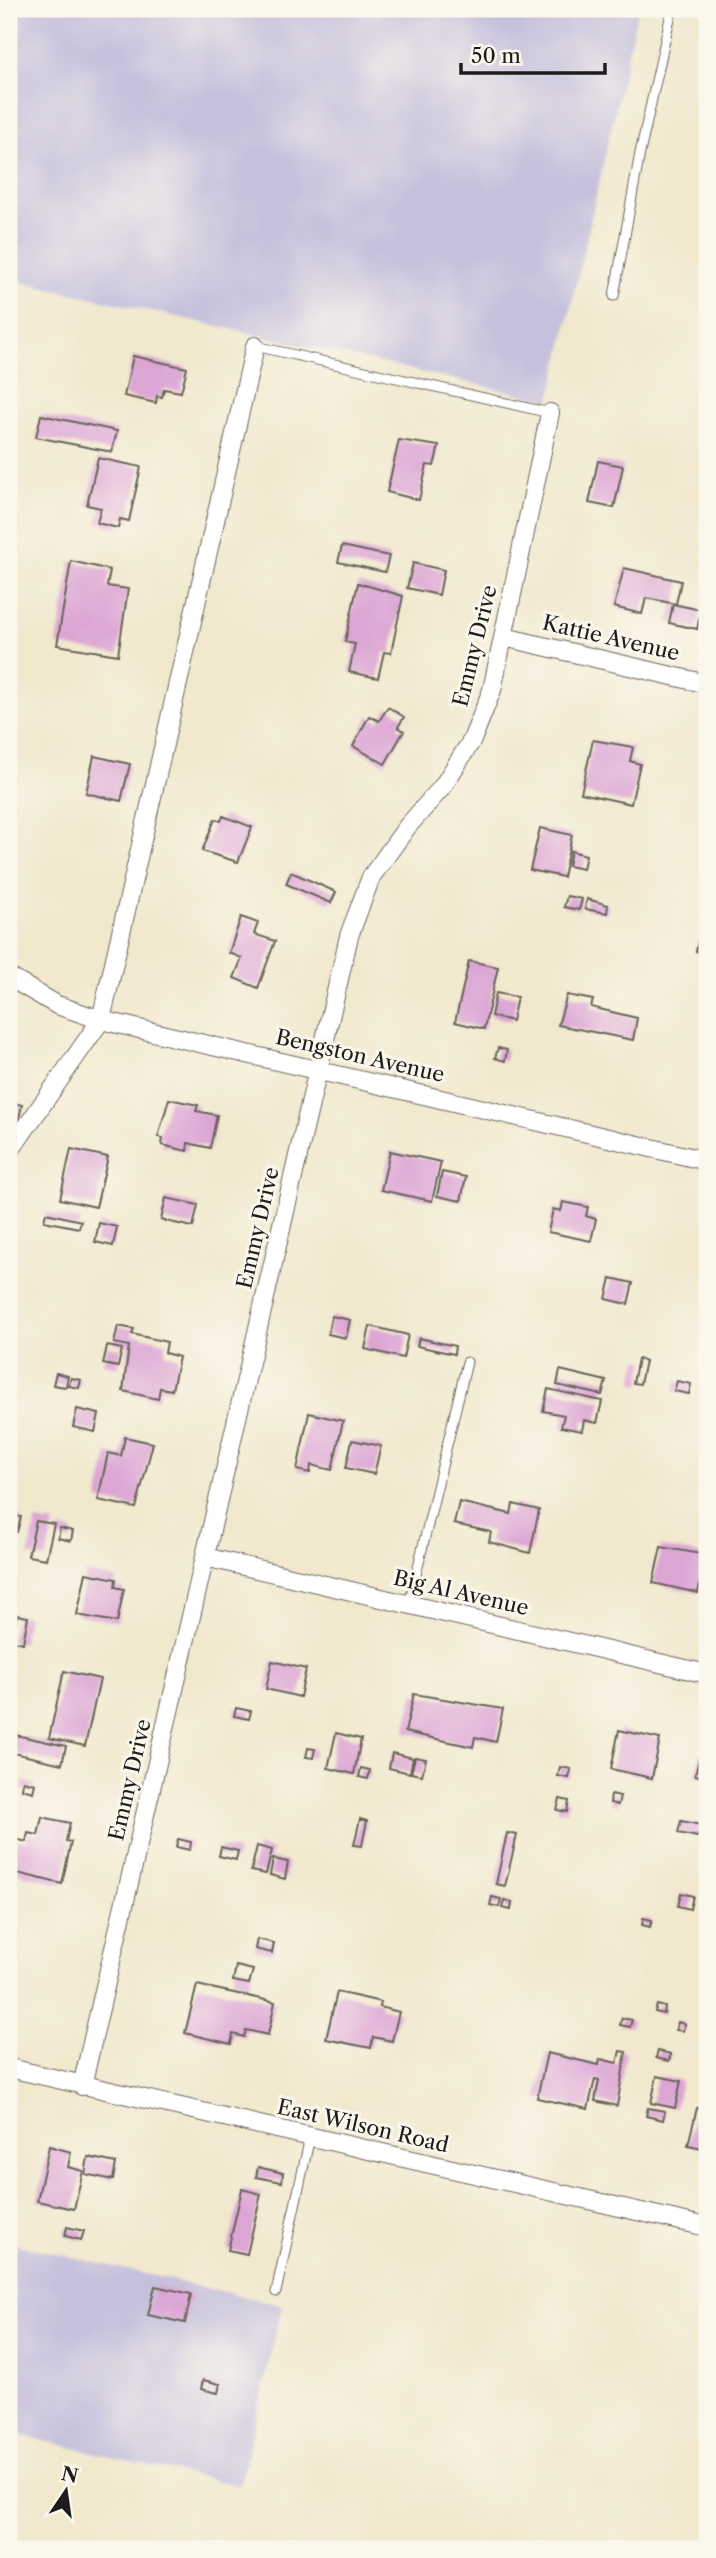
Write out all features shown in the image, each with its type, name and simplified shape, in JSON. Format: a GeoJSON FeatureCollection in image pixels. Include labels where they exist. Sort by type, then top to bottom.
{"type":"FeatureCollection","features":[{"type":"Feature","properties":{"kind":"street"},"geometry":{"type":"LineString","coordinates":[[9,1152],[101,1020],[255,346]]}},
{"type":"Feature","properties":{"kind":"street","name":"Emmy Drive"},"geometry":{"type":"LineString","coordinates":[[82,2085],[349,936],[371,877],[407,827],[443,786],[472,740],[492,690],[550,413]]}},
{"type":"Feature","properties":{"kind":"street","name":"Kattie Avenue"},"geometry":{"type":"LineString","coordinates":[[504,637],[707,684]]}},
{"type":"Feature","properties":{"kind":"street","name":"Bengston Avenue"},"geometry":{"type":"LineString","coordinates":[[9,977],[57,1005],[101,1020],[707,1161]]}},
{"type":"Feature","properties":{"kind":"street","name":"Big Al Avenue"},"geometry":{"type":"LineString","coordinates":[[205,1557],[707,1674]]}},
{"type":"Feature","properties":{"kind":"street","name":"East Wilson Road"},"geometry":{"type":"LineString","coordinates":[[9,2068],[707,2227]]}},
{"type":"Feature","properties":{"kind":"lane"},"geometry":{"type":"LineString","coordinates":[[614,296],[640,153],[672,9]]}},
{"type":"Feature","properties":{"kind":"lane"},"geometry":{"type":"LineString","coordinates":[[255,346],[550,413]]}},
{"type":"Feature","properties":{"kind":"lane"},"geometry":{"type":"LineString","coordinates":[[409,1604],[467,1362]]}},
{"type":"Feature","properties":{"kind":"lane"},"geometry":{"type":"LineString","coordinates":[[276,2292],[310,2137]]}},
{"type":"Feature","properties":{"kind":"shaded area"},"geometry":{"type":"Polygon","coordinates":[[[9,9],[638,9],[550,401],[9,279],[9,9]]]}},
{"type":"Feature","properties":{"kind":"shaded area"},"geometry":{"type":"Polygon","coordinates":[[[9,2243],[282,2305],[240,2486],[9,2433],[9,2243]]]}},
{"type":"Feature","properties":{"kind":"building"},"geometry":{"type":"Polygon","coordinates":[[[133,356],[187,368],[181,392],[164,389],[162,397],[157,396],[156,403],[124,396],[133,356]]]}},
{"type":"Feature","properties":{"kind":"building"},"geometry":{"type":"Polygon","coordinates":[[[41,415],[117,431],[112,452],[36,437],[41,415]]]}},
{"type":"Feature","properties":{"kind":"building"},"geometry":{"type":"Polygon","coordinates":[[[399,440],[439,446],[434,466],[427,465],[419,500],[387,492],[399,440]]]}},
{"type":"Feature","properties":{"kind":"building"},"geometry":{"type":"Polygon","coordinates":[[[98,458],[141,467],[129,521],[120,519],[118,528],[97,523],[101,508],[87,505],[98,458]]]}},
{"type":"Feature","properties":{"kind":"building"},"geometry":{"type":"Polygon","coordinates":[[[598,461],[623,466],[614,508],[589,503],[598,461]]]}},
{"type":"Feature","properties":{"kind":"building"},"geometry":{"type":"Polygon","coordinates":[[[342,546],[389,556],[385,572],[338,562],[342,546]]]}},
{"type":"Feature","properties":{"kind":"building"},"geometry":{"type":"Polygon","coordinates":[[[71,561],[110,570],[107,586],[128,589],[118,655],[57,645],[71,561]]]}},
{"type":"Feature","properties":{"kind":"building"},"geometry":{"type":"Polygon","coordinates":[[[413,563],[444,570],[439,595],[407,588],[413,563]]]}},
{"type":"Feature","properties":{"kind":"building"},"geometry":{"type":"Polygon","coordinates":[[[9,568],[16,570],[10,594],[9,594],[9,568]]]}},
{"type":"Feature","properties":{"kind":"building"},"geometry":{"type":"Polygon","coordinates":[[[624,568],[681,581],[676,604],[646,598],[642,614],[614,607],[624,568]]]}},
{"type":"Feature","properties":{"kind":"building"},"geometry":{"type":"Polygon","coordinates":[[[358,583],[403,596],[391,653],[384,652],[378,678],[349,672],[355,644],[345,642],[358,583]]]}},
{"type":"Feature","properties":{"kind":"building"},"geometry":{"type":"Polygon","coordinates":[[[673,604],[701,610],[697,629],[669,623],[673,604]]]}},
{"type":"Feature","properties":{"kind":"building"},"geometry":{"type":"Polygon","coordinates":[[[388,707],[404,717],[398,727],[404,731],[385,764],[353,746],[369,716],[379,721],[388,707]]]}},
{"type":"Feature","properties":{"kind":"building"},"geometry":{"type":"Polygon","coordinates":[[[593,740],[633,747],[630,761],[640,764],[631,804],[581,793],[593,740]]]}},
{"type":"Feature","properties":{"kind":"building"},"geometry":{"type":"Polygon","coordinates":[[[94,756],[130,764],[121,801],[86,793],[94,756]]]}},
{"type":"Feature","properties":{"kind":"building"},"geometry":{"type":"Polygon","coordinates":[[[223,816],[252,827],[238,862],[202,851],[215,819],[221,821],[223,816]]]}},
{"type":"Feature","properties":{"kind":"building"},"geometry":{"type":"Polygon","coordinates":[[[540,828],[572,835],[563,877],[530,870],[540,828]]]}},
{"type":"Feature","properties":{"kind":"building"},"geometry":{"type":"Polygon","coordinates":[[[571,851],[586,855],[583,869],[568,866],[571,851]]]}},
{"type":"Feature","properties":{"kind":"building"},"geometry":{"type":"Polygon","coordinates":[[[291,872],[336,892],[331,903],[286,884],[291,872]]]}},
{"type":"Feature","properties":{"kind":"building"},"geometry":{"type":"Polygon","coordinates":[[[567,896],[582,899],[579,910],[564,907],[567,896]]]}},
{"type":"Feature","properties":{"kind":"building"},"geometry":{"type":"Polygon","coordinates":[[[587,899],[608,905],[607,913],[585,909],[587,899]]]}},
{"type":"Feature","properties":{"kind":"building"},"geometry":{"type":"Polygon","coordinates":[[[241,917],[258,923],[254,934],[275,941],[258,988],[234,978],[242,958],[229,953],[241,917]]]}},
{"type":"Feature","properties":{"kind":"building"},"geometry":{"type":"Polygon","coordinates":[[[699,938],[707,940],[707,954],[696,951],[699,938]]]}},
{"type":"Feature","properties":{"kind":"building"},"geometry":{"type":"Polygon","coordinates":[[[469,961],[498,967],[484,1029],[455,1022],[469,961]]]}},
{"type":"Feature","properties":{"kind":"building"},"geometry":{"type":"Polygon","coordinates":[[[496,993],[517,997],[512,1021],[491,1016],[496,993]]]}},
{"type":"Feature","properties":{"kind":"building"},"geometry":{"type":"Polygon","coordinates":[[[567,995],[593,1000],[591,1007],[637,1018],[633,1040],[558,1025],[567,995]]]}},
{"type":"Feature","properties":{"kind":"building"},"geometry":{"type":"Polygon","coordinates":[[[498,1048],[507,1050],[505,1061],[495,1058],[498,1048]]]}},
{"type":"Feature","properties":{"kind":"building"},"geometry":{"type":"Polygon","coordinates":[[[169,1099],[198,1105],[196,1111],[217,1115],[210,1148],[188,1143],[187,1151],[162,1145],[163,1138],[158,1137],[169,1099]]]}},
{"type":"Feature","properties":{"kind":"building"},"geometry":{"type":"Polygon","coordinates":[[[9,1102],[22,1105],[18,1123],[9,1121],[9,1102]]]}},
{"type":"Feature","properties":{"kind":"building"},"geometry":{"type":"Polygon","coordinates":[[[71,1149],[108,1157],[96,1207],[60,1199],[71,1149]]]}},
{"type":"Feature","properties":{"kind":"building"},"geometry":{"type":"Polygon","coordinates":[[[390,1151],[441,1162],[432,1201],[381,1190],[390,1151]]]}},
{"type":"Feature","properties":{"kind":"building"},"geometry":{"type":"Polygon","coordinates":[[[442,1172],[466,1177],[461,1201],[437,1196],[442,1172]]]}},
{"type":"Feature","properties":{"kind":"building"},"geometry":{"type":"Polygon","coordinates":[[[166,1198],[198,1205],[193,1227],[161,1220],[166,1198]]]}},
{"type":"Feature","properties":{"kind":"building"},"geometry":{"type":"Polygon","coordinates":[[[563,1202],[588,1207],[586,1216],[596,1219],[591,1241],[548,1232],[553,1209],[561,1211],[563,1202]]]}},
{"type":"Feature","properties":{"kind":"building"},"geometry":{"type":"Polygon","coordinates":[[[46,1213],[81,1221],[79,1228],[44,1221],[46,1213]]]}},
{"type":"Feature","properties":{"kind":"building"},"geometry":{"type":"Polygon","coordinates":[[[99,1223],[117,1227],[113,1246],[95,1242],[99,1223]]]}},
{"type":"Feature","properties":{"kind":"building"},"geometry":{"type":"Polygon","coordinates":[[[611,1278],[633,1283],[628,1304],[606,1299],[611,1278]]]}},
{"type":"Feature","properties":{"kind":"building"},"geometry":{"type":"Polygon","coordinates":[[[332,1316],[350,1320],[346,1338],[328,1334],[332,1316]]]}},
{"type":"Feature","properties":{"kind":"building"},"geometry":{"type":"Polygon","coordinates":[[[118,1326],[134,1329],[132,1334],[167,1342],[165,1353],[179,1357],[172,1390],[160,1388],[158,1399],[123,1391],[129,1346],[114,1343],[118,1326]]]}},
{"type":"Feature","properties":{"kind":"building"},"geometry":{"type":"Polygon","coordinates":[[[370,1326],[408,1335],[403,1358],[365,1349],[370,1326]]]}},
{"type":"Feature","properties":{"kind":"building"},"geometry":{"type":"Polygon","coordinates":[[[419,1338],[455,1346],[454,1354],[417,1346],[419,1338]]]}},
{"type":"Feature","properties":{"kind":"building"},"geometry":{"type":"Polygon","coordinates":[[[107,1346],[122,1349],[118,1367],[103,1364],[107,1346]]]}},
{"type":"Feature","properties":{"kind":"building"},"geometry":{"type":"Polygon","coordinates":[[[638,1359],[645,1361],[640,1384],[633,1383],[638,1359]]]}},
{"type":"Feature","properties":{"kind":"building"},"geometry":{"type":"Polygon","coordinates":[[[560,1370],[606,1381],[602,1395],[557,1385],[560,1370]]]}},
{"type":"Feature","properties":{"kind":"building"},"geometry":{"type":"Polygon","coordinates":[[[56,1373],[68,1376],[66,1387],[53,1385],[56,1373]]]}},
{"type":"Feature","properties":{"kind":"building"},"geometry":{"type":"Polygon","coordinates":[[[71,1378],[81,1380],[79,1388],[69,1386],[71,1378]]]}},
{"type":"Feature","properties":{"kind":"building"},"geometry":{"type":"Polygon","coordinates":[[[677,1381],[691,1384],[689,1394],[674,1391],[677,1381]]]}},
{"type":"Feature","properties":{"kind":"building"},"geometry":{"type":"Polygon","coordinates":[[[548,1389],[602,1401],[597,1423],[584,1420],[582,1431],[561,1427],[564,1415],[543,1411],[548,1389]]]}},
{"type":"Feature","properties":{"kind":"building"},"geometry":{"type":"Polygon","coordinates":[[[77,1409],[99,1414],[95,1432],[73,1427],[77,1409]]]}},
{"type":"Feature","properties":{"kind":"building"},"geometry":{"type":"Polygon","coordinates":[[[309,1413],[343,1421],[332,1470],[311,1465],[310,1473],[297,1470],[309,1413]]]}},
{"type":"Feature","properties":{"kind":"building"},"geometry":{"type":"Polygon","coordinates":[[[125,1437],[153,1443],[136,1508],[98,1500],[108,1453],[121,1456],[125,1437]]]}},
{"type":"Feature","properties":{"kind":"building"},"geometry":{"type":"Polygon","coordinates":[[[352,1440],[381,1446],[374,1474],[346,1468],[352,1440]]]}},
{"type":"Feature","properties":{"kind":"building"},"geometry":{"type":"Polygon","coordinates":[[[459,1502],[511,1514],[513,1504],[539,1510],[530,1553],[489,1542],[491,1532],[454,1524],[459,1502]]]}},
{"type":"Feature","properties":{"kind":"building"},"geometry":{"type":"Polygon","coordinates":[[[9,1514],[21,1517],[17,1532],[9,1530],[9,1514]]]}},
{"type":"Feature","properties":{"kind":"building"},"geometry":{"type":"Polygon","coordinates":[[[36,1521],[54,1524],[46,1559],[28,1556],[36,1521]]]}},
{"type":"Feature","properties":{"kind":"building"},"geometry":{"type":"Polygon","coordinates":[[[60,1528],[73,1531],[71,1541],[58,1538],[60,1528]]]}},
{"type":"Feature","properties":{"kind":"building"},"geometry":{"type":"Polygon","coordinates":[[[661,1547],[707,1555],[707,1576],[702,1575],[698,1593],[653,1583],[661,1547]]]}},
{"type":"Feature","properties":{"kind":"building"},"geometry":{"type":"Polygon","coordinates":[[[86,1573],[116,1579],[115,1587],[124,1589],[117,1622],[77,1615],[86,1573]]]}},
{"type":"Feature","properties":{"kind":"building"},"geometry":{"type":"Polygon","coordinates":[[[17,1615],[28,1617],[23,1643],[11,1640],[17,1615]]]}},
{"type":"Feature","properties":{"kind":"building"},"geometry":{"type":"Polygon","coordinates":[[[272,1661],[306,1669],[300,1697],[266,1689],[272,1661]]]}},
{"type":"Feature","properties":{"kind":"building"},"geometry":{"type":"Polygon","coordinates":[[[64,1671],[100,1679],[85,1746],[49,1738],[64,1671]]]}},
{"type":"Feature","properties":{"kind":"building"},"geometry":{"type":"Polygon","coordinates":[[[414,1694],[503,1709],[496,1742],[475,1737],[473,1747],[405,1732],[414,1694]]]}},
{"type":"Feature","properties":{"kind":"building"},"geometry":{"type":"Polygon","coordinates":[[[236,1708],[251,1711],[249,1719],[234,1716],[236,1708]]]}},
{"type":"Feature","properties":{"kind":"building"},"geometry":{"type":"Polygon","coordinates":[[[619,1730],[660,1739],[652,1778],[611,1769],[619,1730]]]}},
{"type":"Feature","properties":{"kind":"building"},"geometry":{"type":"Polygon","coordinates":[[[336,1733],[361,1739],[354,1774],[328,1768],[336,1733]]]}},
{"type":"Feature","properties":{"kind":"building"},"geometry":{"type":"Polygon","coordinates":[[[11,1734],[66,1746],[62,1764],[9,1752],[11,1734]]]}},
{"type":"Feature","properties":{"kind":"building"},"geometry":{"type":"Polygon","coordinates":[[[308,1748],[315,1749],[313,1758],[306,1757],[308,1748]]]}},
{"type":"Feature","properties":{"kind":"building"},"geometry":{"type":"Polygon","coordinates":[[[392,1753],[413,1758],[410,1773],[389,1768],[392,1753]]]}},
{"type":"Feature","properties":{"kind":"building"},"geometry":{"type":"Polygon","coordinates":[[[700,1755],[707,1757],[707,1778],[695,1775],[700,1755]]]}},
{"type":"Feature","properties":{"kind":"building"},"geometry":{"type":"Polygon","coordinates":[[[415,1757],[426,1759],[422,1775],[411,1773],[415,1757]]]}},
{"type":"Feature","properties":{"kind":"building"},"geometry":{"type":"Polygon","coordinates":[[[560,1767],[571,1769],[569,1778],[558,1776],[560,1767]]]}},
{"type":"Feature","properties":{"kind":"building"},"geometry":{"type":"Polygon","coordinates":[[[361,1768],[370,1770],[368,1779],[359,1777],[361,1768]]]}},
{"type":"Feature","properties":{"kind":"building"},"geometry":{"type":"Polygon","coordinates":[[[23,1781],[35,1784],[33,1792],[22,1789],[23,1781]]]}},
{"type":"Feature","properties":{"kind":"building"},"geometry":{"type":"Polygon","coordinates":[[[611,1794],[620,1796],[618,1805],[610,1803],[611,1794]]]}},
{"type":"Feature","properties":{"kind":"building"},"geometry":{"type":"Polygon","coordinates":[[[560,1799],[569,1801],[567,1812],[557,1810],[560,1799]]]}},
{"type":"Feature","properties":{"kind":"building"},"geometry":{"type":"Polygon","coordinates":[[[42,1817],[70,1823],[66,1841],[71,1842],[62,1884],[9,1871],[13,1838],[26,1842],[28,1833],[38,1835],[42,1817]]]}},
{"type":"Feature","properties":{"kind":"building"},"geometry":{"type":"Polygon","coordinates":[[[360,1819],[367,1821],[362,1846],[354,1845],[360,1819]]]}},
{"type":"Feature","properties":{"kind":"building"},"geometry":{"type":"Polygon","coordinates":[[[681,1821],[701,1825],[698,1837],[678,1833],[681,1821]]]}},
{"type":"Feature","properties":{"kind":"building"},"geometry":{"type":"Polygon","coordinates":[[[507,1833],[517,1835],[505,1886],[496,1884],[507,1833]]]}},
{"type":"Feature","properties":{"kind":"building"},"geometry":{"type":"Polygon","coordinates":[[[178,1839],[191,1842],[190,1850],[176,1847],[178,1839]]]}},
{"type":"Feature","properties":{"kind":"building"},"geometry":{"type":"Polygon","coordinates":[[[257,1846],[272,1850],[266,1874],[251,1871],[257,1846]]]}},
{"type":"Feature","properties":{"kind":"building"},"geometry":{"type":"Polygon","coordinates":[[[221,1847],[238,1851],[236,1860],[219,1856],[221,1847]]]}},
{"type":"Feature","properties":{"kind":"building"},"geometry":{"type":"Polygon","coordinates":[[[273,1859],[288,1862],[285,1879],[270,1875],[273,1859]]]}},
{"type":"Feature","properties":{"kind":"building"},"geometry":{"type":"Polygon","coordinates":[[[681,1893],[693,1896],[690,1909],[678,1906],[681,1893]]]}},
{"type":"Feature","properties":{"kind":"building"},"geometry":{"type":"Polygon","coordinates":[[[492,1897],[501,1899],[499,1907],[490,1905],[492,1897]]]}},
{"type":"Feature","properties":{"kind":"building"},"geometry":{"type":"Polygon","coordinates":[[[504,1900],[512,1902],[511,1910],[502,1908],[504,1900]]]}},
{"type":"Feature","properties":{"kind":"building"},"geometry":{"type":"Polygon","coordinates":[[[643,1918],[652,1920],[650,1927],[642,1925],[643,1918]]]}},
{"type":"Feature","properties":{"kind":"building"},"geometry":{"type":"Polygon","coordinates":[[[257,1939],[274,1943],[272,1953],[255,1949],[257,1939]]]}},
{"type":"Feature","properties":{"kind":"building"},"geometry":{"type":"Polygon","coordinates":[[[236,1966],[253,1970],[249,1984],[233,1981],[236,1966]]]}},
{"type":"Feature","properties":{"kind":"building"},"geometry":{"type":"Polygon","coordinates":[[[197,1985],[275,2002],[268,2035],[246,2030],[244,2037],[233,2034],[231,2044],[185,2033],[197,1985]]]}},
{"type":"Feature","properties":{"kind":"building"},"geometry":{"type":"Polygon","coordinates":[[[337,1992],[381,2002],[380,2007],[399,2012],[392,2041],[373,2037],[371,2048],[326,2039],[337,1992]]]}},
{"type":"Feature","properties":{"kind":"building"},"geometry":{"type":"Polygon","coordinates":[[[657,2005],[665,2007],[664,2014],[655,2012],[657,2005]]]}},
{"type":"Feature","properties":{"kind":"building"},"geometry":{"type":"Polygon","coordinates":[[[622,2018],[632,2020],[630,2027],[620,2025],[622,2018]]]}},
{"type":"Feature","properties":{"kind":"building"},"geometry":{"type":"Polygon","coordinates":[[[678,2022],[685,2024],[683,2031],[676,2030],[678,2022]]]}},
{"type":"Feature","properties":{"kind":"building"},"geometry":{"type":"Polygon","coordinates":[[[620,2051],[626,2052],[617,2106],[595,2101],[599,2080],[595,2079],[588,2109],[537,2098],[547,2053],[599,2065],[600,2059],[617,2063],[620,2051]]]}},
{"type":"Feature","properties":{"kind":"building"},"geometry":{"type":"Polygon","coordinates":[[[658,2051],[671,2054],[669,2061],[656,2058],[658,2051]]]}},
{"type":"Feature","properties":{"kind":"building"},"geometry":{"type":"Polygon","coordinates":[[[657,2076],[681,2081],[675,2108],[651,2103],[657,2076]]]}},
{"type":"Feature","properties":{"kind":"building"},"geometry":{"type":"Polygon","coordinates":[[[648,2108],[665,2111],[663,2120],[646,2116],[648,2108]]]}},
{"type":"Feature","properties":{"kind":"building"},"geometry":{"type":"Polygon","coordinates":[[[697,2108],[707,2110],[707,2149],[688,2145],[697,2108]]]}},
{"type":"Feature","properties":{"kind":"building"},"geometry":{"type":"Polygon","coordinates":[[[49,2146],[71,2152],[68,2167],[83,2171],[74,2209],[37,2201],[49,2146]]]}},
{"type":"Feature","properties":{"kind":"building"},"geometry":{"type":"Polygon","coordinates":[[[88,2157],[116,2163],[113,2180],[85,2174],[88,2157]]]}},
{"type":"Feature","properties":{"kind":"building"},"geometry":{"type":"Polygon","coordinates":[[[258,2167],[283,2173],[282,2182],[256,2177],[258,2167]]]}},
{"type":"Feature","properties":{"kind":"building"},"geometry":{"type":"Polygon","coordinates":[[[242,2189],[261,2194],[247,2254],[228,2250],[242,2189]]]}},
{"type":"Feature","properties":{"kind":"building"},"geometry":{"type":"Polygon","coordinates":[[[67,2227],[84,2231],[81,2240],[65,2236],[67,2227]]]}},
{"type":"Feature","properties":{"kind":"building"},"geometry":{"type":"Polygon","coordinates":[[[155,2286],[191,2294],[185,2323],[148,2315],[155,2286]]]}},
{"type":"Feature","properties":{"kind":"building"},"geometry":{"type":"Polygon","coordinates":[[[203,2380],[220,2384],[218,2393],[201,2389],[203,2380]]]}}]}
